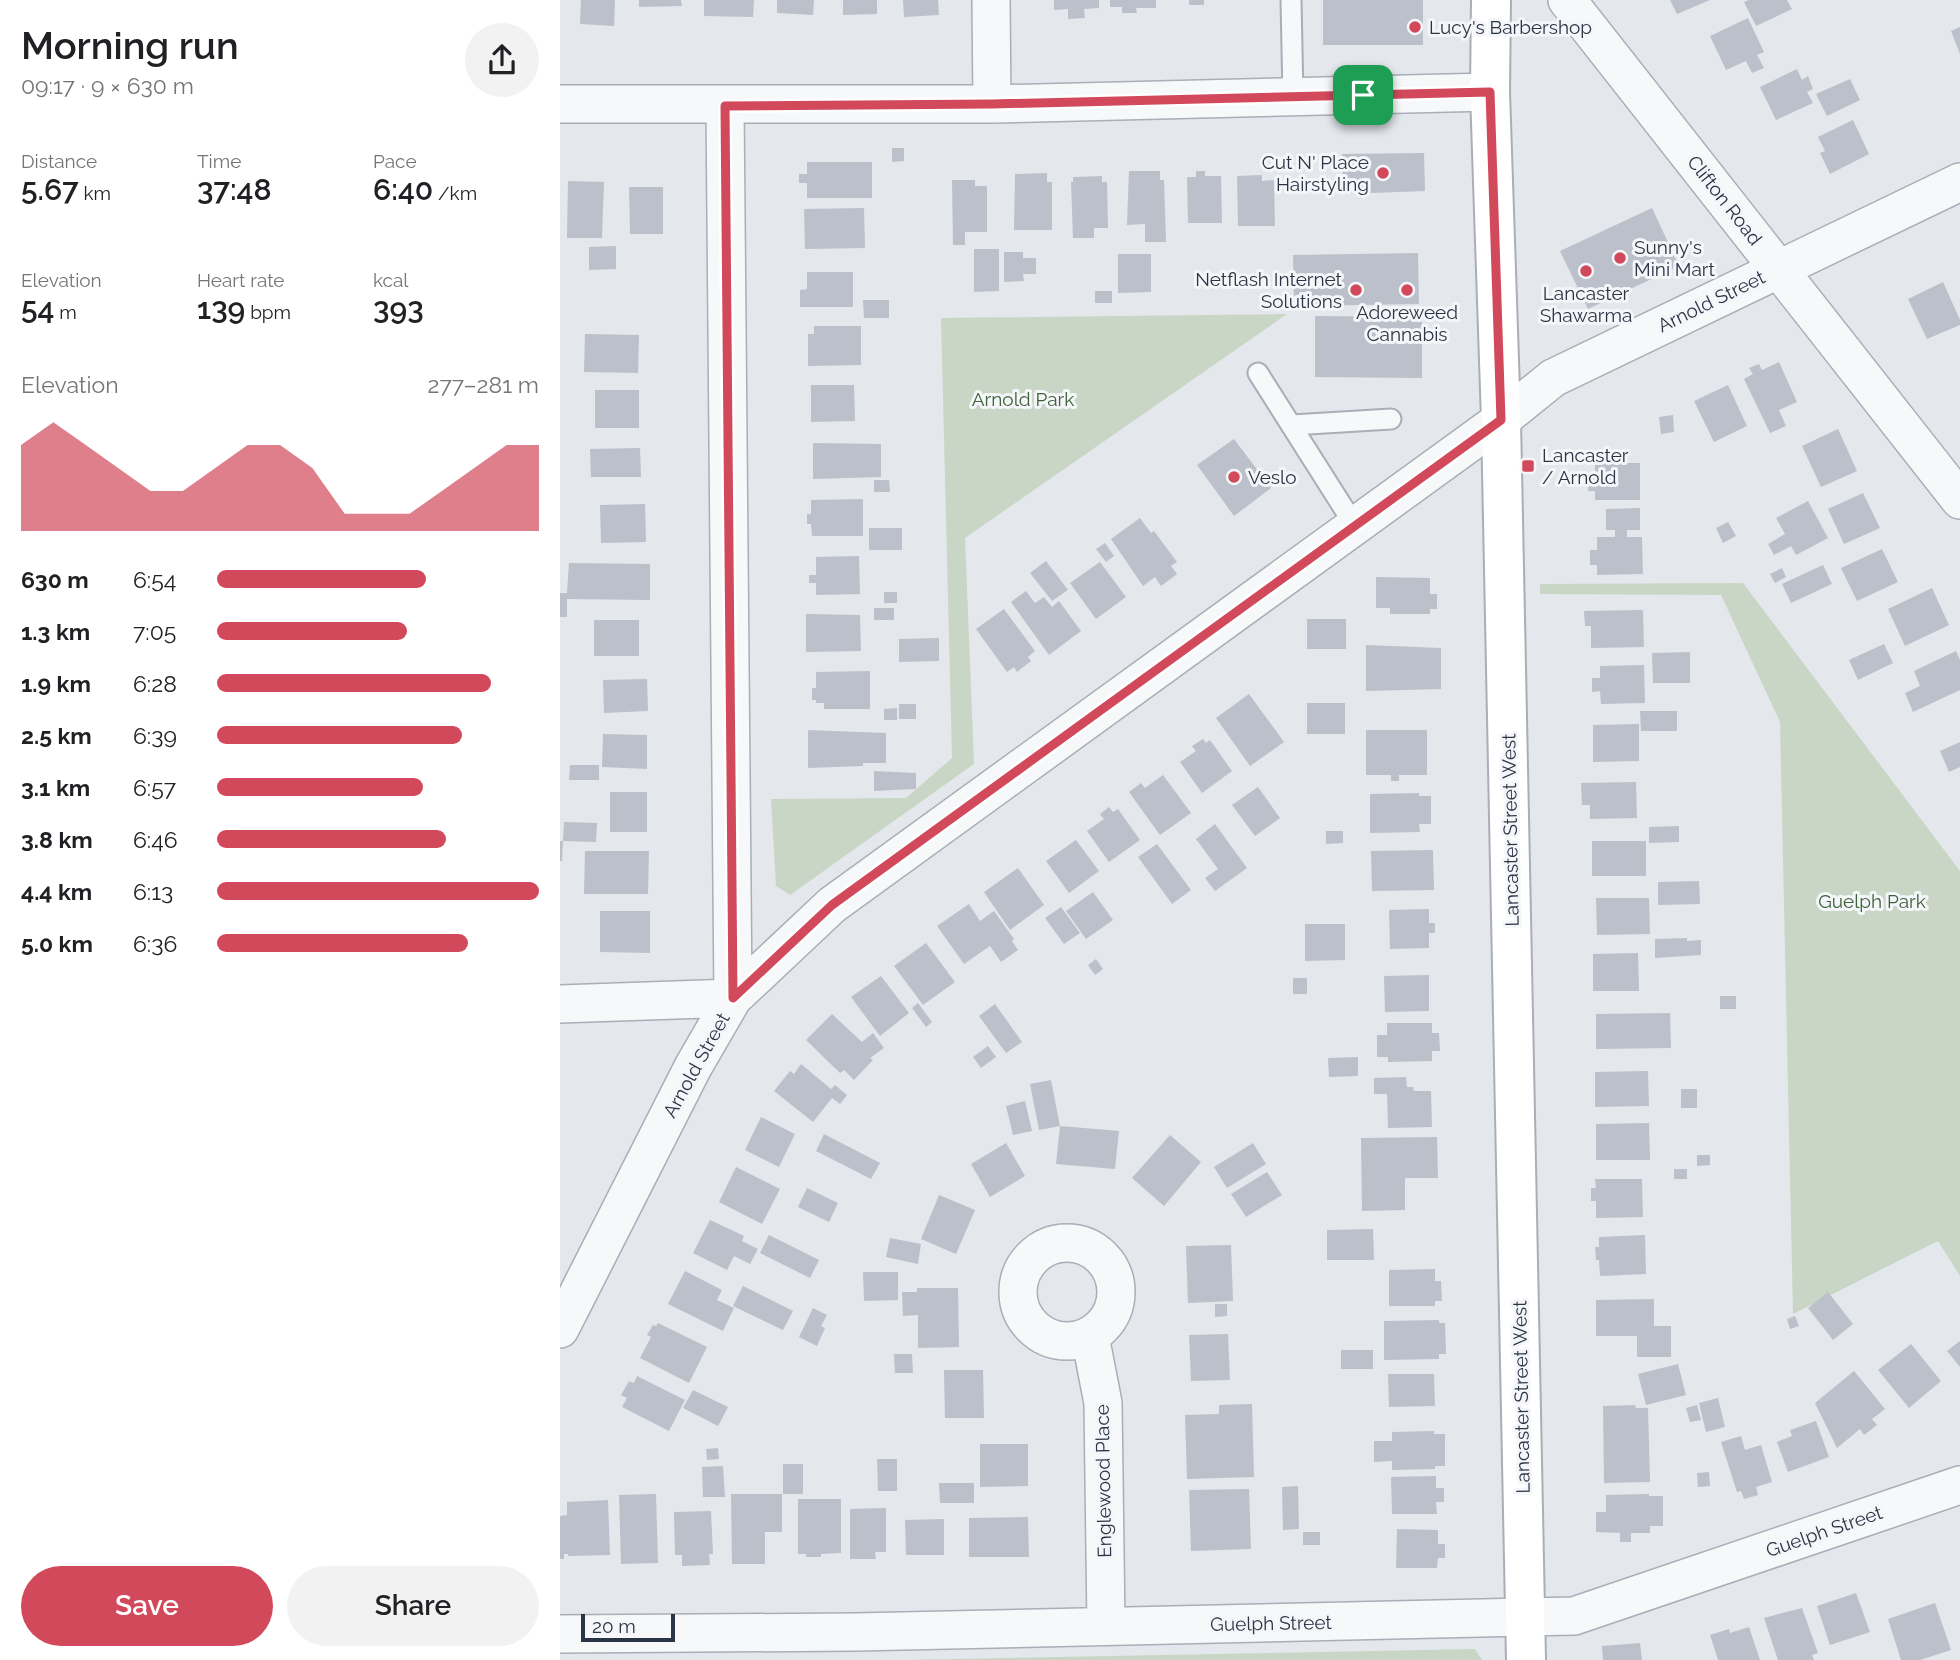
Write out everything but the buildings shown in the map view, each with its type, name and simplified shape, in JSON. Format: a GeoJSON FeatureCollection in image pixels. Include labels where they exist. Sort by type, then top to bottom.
{"type":"FeatureCollection","features":[{"type":"Feature","properties":{"kind":"main road","name":"Lancaster Street West"},"geometry":{"type":"LineString","coordinates":[[1491,0],[1490,92],[1501,420],[1526,1660]]}},
{"type":"Feature","properties":{"kind":"street"},"geometry":{"type":"LineString","coordinates":[[991,0],[992,104]]}},
{"type":"Feature","properties":{"kind":"street","name":"Clifton Road"},"geometry":{"type":"LineString","coordinates":[[1567,0],[1960,500]]}},
{"type":"Feature","properties":{"kind":"street"},"geometry":{"type":"LineString","coordinates":[[560,104],[992,104],[1490,92]]}},
{"type":"Feature","properties":{"kind":"street"},"geometry":{"type":"LineString","coordinates":[[560,1004],[733,998],[725,106]]}},
{"type":"Feature","properties":{"kind":"street","name":"Arnold Street"},"geometry":{"type":"LineString","coordinates":[[560,1329],[693,1067],[733,998],[832,905],[1501,420],[1553,378],[1960,182]]}},
{"type":"Feature","properties":{"kind":"street","name":"Englewood Place"},"geometry":{"type":"LineString","coordinates":[[1090,1336],[1103,1403],[1106,1626]]}},
{"type":"Feature","properties":{"kind":"street","name":"Guelph Street"},"geometry":{"type":"LineString","coordinates":[[560,1634],[1574,1616],[1960,1485]]}},
{"type":"Feature","properties":{"kind":"lane"},"geometry":{"type":"LineString","coordinates":[[1291,0],[1293,97]]}},
{"type":"Feature","properties":{"kind":"lane"},"geometry":{"type":"LineString","coordinates":[[1258,373],[1355,526]]}},
{"type":"Feature","properties":{"kind":"lane"},"geometry":{"type":"LineString","coordinates":[[1292,425],[1391,419]]}},
{"type":"Feature","properties":{"kind":"green space","name":"Arnold Park"},"geometry":{"type":"Polygon","coordinates":[[[1287,314],[965,538],[974,764],[790,895],[776,886],[771,799],[906,798],[952,758],[941,318],[1287,314]]]}},
{"type":"Feature","properties":{"kind":"green space","name":"Guelph Park"},"geometry":{"type":"Polygon","coordinates":[[[1743,583],[1960,871],[1960,1276],[1938,1241],[1793,1314],[1780,722],[1721,595],[1540,594],[1540,584],[1743,583]]]}},
{"type":"Feature","properties":{"kind":"green space"},"geometry":{"type":"Polygon","coordinates":[[[1475,1649],[1482,1660],[903,1660],[1475,1649]]]}},
{"type":"Feature","properties":{"kind":"place","name":"Lucy's Barbershop"},"geometry":{"type":"Point","coordinates":[1415,27]}},
{"type":"Feature","properties":{"kind":"place","name":"Cut N' Place Hairstyling"},"geometry":{"type":"Point","coordinates":[1383,173]}},
{"type":"Feature","properties":{"kind":"place","name":"Sunny's Mini Mart"},"geometry":{"type":"Point","coordinates":[1620,258]}},
{"type":"Feature","properties":{"kind":"place","name":"Lancaster Shawarma"},"geometry":{"type":"Point","coordinates":[1586,271]}},
{"type":"Feature","properties":{"kind":"place","name":"Netflash Internet Solutions"},"geometry":{"type":"Point","coordinates":[1356,290]}},
{"type":"Feature","properties":{"kind":"place","name":"Adoreweed Cannabis"},"geometry":{"type":"Point","coordinates":[1407,290]}},
{"type":"Feature","properties":{"kind":"place","name":"Lancaster / Arnold"},"geometry":{"type":"Point","coordinates":[1528,466]}},
{"type":"Feature","properties":{"kind":"place","name":"Veslo"},"geometry":{"type":"Point","coordinates":[1234,477]}},
{"type":"Feature","properties":{"kind":"route"},"geometry":{"type":"LineString","coordinates":[[1490,92],[1501,420],[832,905],[733,998],[725,106],[992,104],[1363,95],[1490,92]]}}]}
